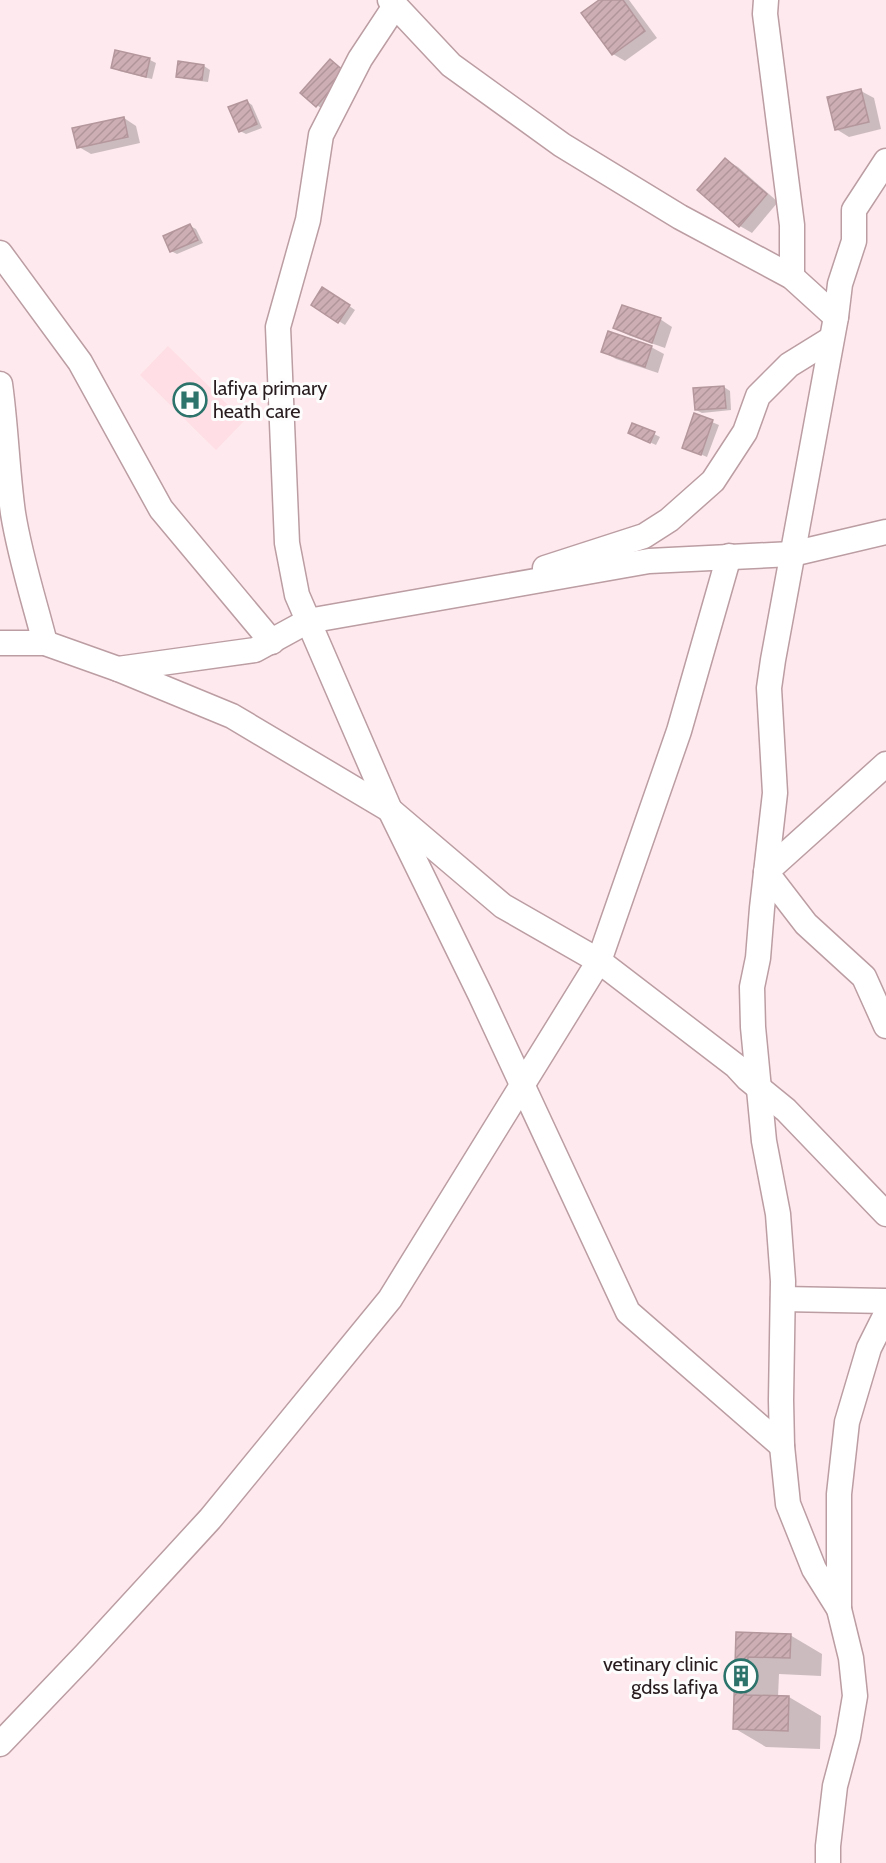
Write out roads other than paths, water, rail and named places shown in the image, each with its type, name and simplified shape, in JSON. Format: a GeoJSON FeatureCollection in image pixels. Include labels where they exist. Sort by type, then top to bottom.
{"type":"FeatureCollection","features":[{"type":"Feature","properties":{"kind":"street"},"geometry":{"type":"LineString","coordinates":[[766,0],[765,14],[792,225],[792,277]]}},
{"type":"Feature","properties":{"kind":"street"},"geometry":{"type":"LineString","coordinates":[[782,1446],[628,1312],[522,1084],[390,810],[297,595],[287,543],[278,327],[308,220],[321,135],[392,3],[451,65],[562,145],[680,218],[792,277],[834,328]]}},
{"type":"Feature","properties":{"kind":"street"},"geometry":{"type":"LineString","coordinates":[[839,1609],[814,1569],[788,1504],[782,1446],[783,1281],[778,1214],[764,1141],[753,1027],[752,987],[758,958],[775,793],[769,688],[773,660],[834,328],[840,284],[854,241],[854,210],[886,161]]}},
{"type":"Feature","properties":{"kind":"street"},"geometry":{"type":"LineString","coordinates":[[0,253],[80,362],[161,509],[272,642]]}},
{"type":"Feature","properties":{"kind":"street"},"geometry":{"type":"LineString","coordinates":[[483,591],[570,559],[644,536],[669,519],[713,481],[745,432],[758,396],[789,365],[834,328]]}},
{"type":"Feature","properties":{"kind":"street"},"geometry":{"type":"LineString","coordinates":[[0,384],[14,514],[45,643]]}},
{"type":"Feature","properties":{"kind":"street"},"geometry":{"type":"LineString","coordinates":[[118,669],[255,650],[308,621],[649,561],[792,554],[886,532]]}},
{"type":"Feature","properties":{"kind":"street"},"geometry":{"type":"LineString","coordinates":[[0,1744],[210,1519],[390,1299],[599,961],[679,731],[729,556]]}},
{"type":"Feature","properties":{"kind":"street"},"geometry":{"type":"LineString","coordinates":[[0,643],[45,643],[118,669],[232,716],[390,810],[503,906],[599,961],[736,1066],[759,1089],[786,1110],[886,1214]]}},
{"type":"Feature","properties":{"kind":"street"},"geometry":{"type":"LineString","coordinates":[[766,872],[886,764]]}},
{"type":"Feature","properties":{"kind":"street"},"geometry":{"type":"LineString","coordinates":[[766,872],[806,924],[864,976],[886,1026]]}},
{"type":"Feature","properties":{"kind":"street"},"geometry":{"type":"LineString","coordinates":[[783,1299],[886,1301]]}},
{"type":"Feature","properties":{"kind":"street"},"geometry":{"type":"LineString","coordinates":[[828,1863],[835,1786],[848,1737],[855,1696],[851,1658],[839,1609],[839,1494],[847,1422],[869,1348],[886,1314]]}},
{"type":"Feature","properties":{"kind":"place","name":"lafiya primary heath care"},"geometry":{"type":"Point","coordinates":[190,400]}},
{"type":"Feature","properties":{"kind":"place","name":"vetinary clinic gdss lafiya"},"geometry":{"type":"Point","coordinates":[741,1676]}}]}
